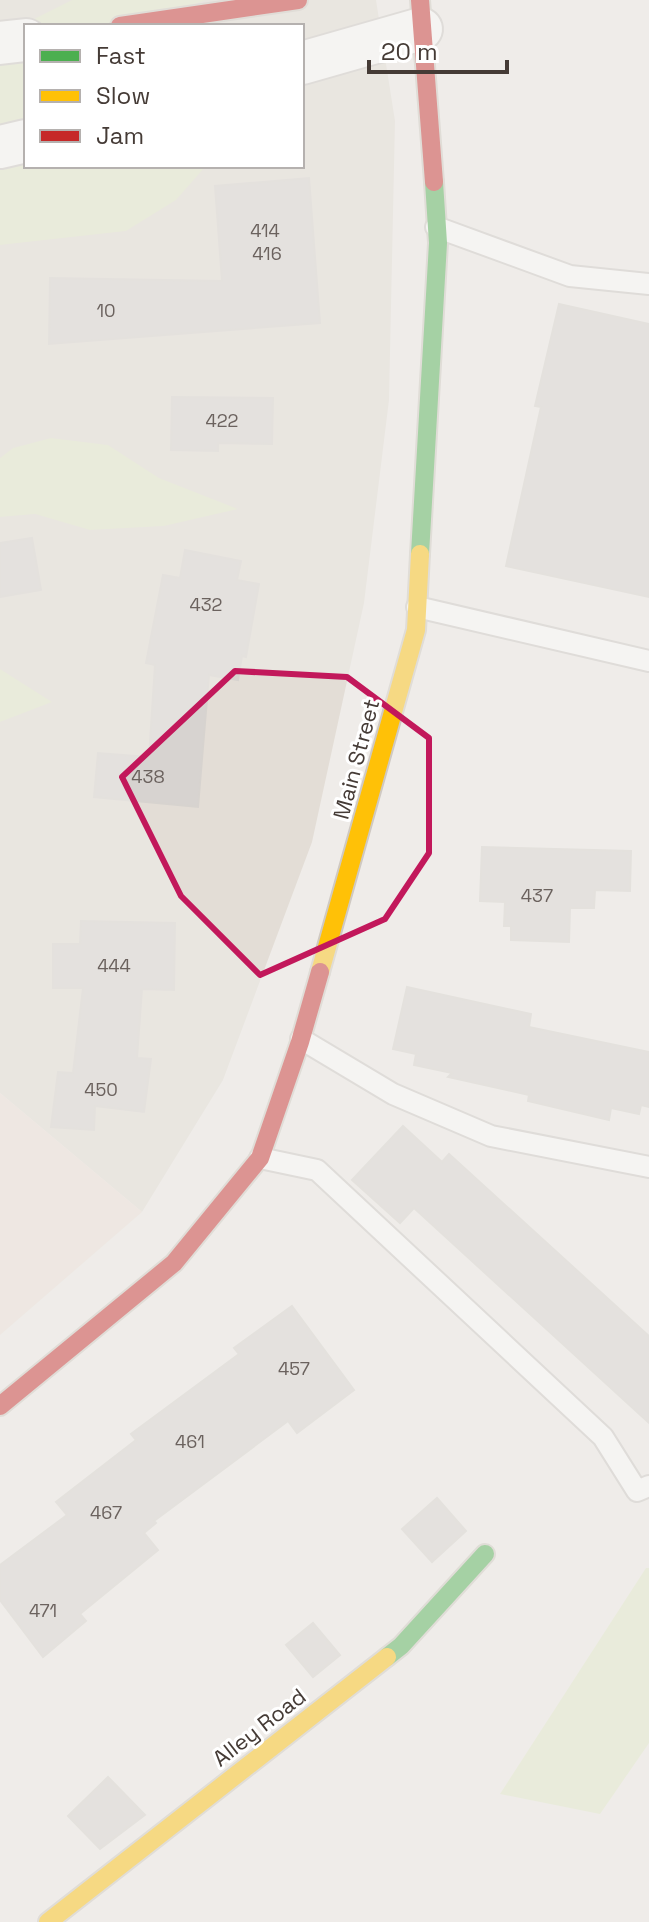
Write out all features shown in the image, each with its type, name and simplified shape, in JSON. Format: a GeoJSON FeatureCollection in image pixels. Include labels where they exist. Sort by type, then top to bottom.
{"type":"FeatureCollection","features":[{"type":"Feature","properties":{"kind":"main road"},"geometry":{"type":"LineString","coordinates":[[134,24],[298,0]]}},
{"type":"Feature","properties":{"kind":"main road","name":"Main Street"},"geometry":{"type":"LineString","coordinates":[[0,1406],[174,1263],[260,1158],[301,1039],[416,630],[438,243],[420,14]]}},
{"type":"Feature","properties":{"kind":"main road","name":"Alley Road"},"geometry":{"type":"LineString","coordinates":[[48,1922],[401,1646],[485,1554]]}},
{"type":"Feature","properties":{"kind":"street"},"geometry":{"type":"LineString","coordinates":[[304,62],[420,14]]}},
{"type":"Feature","properties":{"kind":"street"},"geometry":{"type":"LineString","coordinates":[[0,43],[24,40]]}},
{"type":"Feature","properties":{"kind":"street"},"geometry":{"type":"LineString","coordinates":[[0,147],[24,141]]}},
{"type":"Feature","properties":{"kind":"lane"},"geometry":{"type":"LineString","coordinates":[[436,227],[570,276],[649,284]]}},
{"type":"Feature","properties":{"kind":"lane"},"geometry":{"type":"LineString","coordinates":[[417,607],[649,661]]}},
{"type":"Feature","properties":{"kind":"lane"},"geometry":{"type":"LineString","coordinates":[[301,1039],[393,1094],[491,1136],[649,1167]]}},
{"type":"Feature","properties":{"kind":"lane"},"geometry":{"type":"LineString","coordinates":[[260,1158],[317,1170],[603,1437],[637,1491],[649,1486]]}},
{"type":"Feature","properties":{"kind":"highlighted area"},"geometry":{"type":"Polygon","coordinates":[[[235,671],[347,677],[429,738],[429,853],[385,919],[260,975],[181,896],[122,777],[235,671]]]}},
{"type":"Feature","properties":{"kind":"shaded area"},"geometry":{"type":"Polygon","coordinates":[[[0,0],[376,0],[395,121],[389,400],[364,603],[312,842],[223,1080],[142,1212],[0,1093],[0,0]]]}},
{"type":"Feature","properties":{"kind":"shaded area"},"geometry":{"type":"Polygon","coordinates":[[[0,1093],[142,1212],[0,1335],[0,1093]]]}},
{"type":"Feature","properties":{"kind":"green space"},"geometry":{"type":"Polygon","coordinates":[[[72,0],[205,0],[147,24],[24,24],[72,0]]]}},
{"type":"Feature","properties":{"kind":"green space"},"geometry":{"type":"Polygon","coordinates":[[[24,24],[24,168],[204,168],[176,200],[126,231],[0,245],[0,36],[24,24]]]}},
{"type":"Feature","properties":{"kind":"green space"},"geometry":{"type":"Polygon","coordinates":[[[51,438],[108,445],[159,478],[238,509],[164,526],[90,530],[35,514],[0,517],[0,458],[13,448],[51,438]]]}},
{"type":"Feature","properties":{"kind":"green space"},"geometry":{"type":"Polygon","coordinates":[[[0,669],[52,702],[0,722],[0,669]]]}},
{"type":"Feature","properties":{"kind":"green space"},"geometry":{"type":"Polygon","coordinates":[[[646,1568],[649,1568],[649,1743],[600,1814],[500,1794],[646,1568]]]}},
{"type":"Feature","properties":{"kind":"building"},"geometry":{"type":"Polygon","coordinates":[[[309,178],[320,323],[49,344],[50,278],[222,281],[215,186],[309,178]]]}},
{"type":"Feature","properties":{"kind":"building"},"geometry":{"type":"Polygon","coordinates":[[[559,304],[649,324],[649,597],[506,566],[541,407],[535,406],[559,304]]]}},
{"type":"Feature","properties":{"kind":"building"},"geometry":{"type":"Polygon","coordinates":[[[172,397],[273,398],[272,444],[218,443],[218,451],[171,450],[172,397]]]}},
{"type":"Feature","properties":{"kind":"building"},"geometry":{"type":"Polygon","coordinates":[[[32,538],[41,590],[0,597],[0,543],[32,538]]]}},
{"type":"Feature","properties":{"kind":"building"},"geometry":{"type":"Polygon","coordinates":[[[185,550],[241,561],[237,580],[259,584],[246,657],[242,656],[238,680],[209,675],[198,807],[94,797],[98,753],[149,757],[155,665],[146,663],[163,575],[180,578],[185,550]]]}},
{"type":"Feature","properties":{"kind":"building"},"geometry":{"type":"Polygon","coordinates":[[[482,847],[631,851],[630,891],[595,890],[594,908],[570,908],[569,942],[511,940],[511,926],[504,926],[505,902],[480,901],[482,847]]]}},
{"type":"Feature","properties":{"kind":"building"},"geometry":{"type":"Polygon","coordinates":[[[81,921],[175,923],[174,990],[142,989],[137,1058],[151,1059],[144,1112],[95,1106],[94,1130],[51,1127],[58,1072],[73,1073],[83,988],[53,988],[53,944],[80,944],[81,921]]]}},
{"type":"Feature","properties":{"kind":"building"},"geometry":{"type":"Polygon","coordinates":[[[407,987],[531,1014],[529,1027],[649,1052],[649,1107],[641,1105],[639,1114],[611,1108],[609,1120],[528,1101],[529,1095],[448,1077],[452,1073],[414,1065],[416,1054],[393,1049],[407,987]]]}},
{"type":"Feature","properties":{"kind":"building"},"geometry":{"type":"Polygon","coordinates":[[[403,1126],[442,1162],[449,1154],[649,1336],[649,1423],[414,1208],[400,1223],[352,1180],[403,1126]]]}},
{"type":"Feature","properties":{"kind":"building"},"geometry":{"type":"Polygon","coordinates":[[[292,1306],[354,1390],[297,1433],[288,1421],[154,1521],[156,1523],[144,1533],[158,1550],[80,1614],[86,1621],[43,1657],[0,1600],[0,1565],[67,1515],[56,1502],[136,1440],[131,1434],[239,1354],[234,1348],[292,1306]]]}},
{"type":"Feature","properties":{"kind":"building"},"geometry":{"type":"Polygon","coordinates":[[[437,1498],[466,1531],[432,1562],[402,1529],[437,1498]]]}},
{"type":"Feature","properties":{"kind":"building"},"geometry":{"type":"Polygon","coordinates":[[[313,1623],[340,1655],[313,1677],[286,1645],[313,1623]]]}},
{"type":"Feature","properties":{"kind":"building"},"geometry":{"type":"Polygon","coordinates":[[[108,1777],[145,1815],[100,1849],[68,1816],[108,1777]]]}},
{"type":"Feature","properties":{"kind":"traffic: fast"},"geometry":{"type":"LineString","coordinates":[[420,554],[438,243],[434,182]]}},
{"type":"Feature","properties":{"kind":"traffic: fast"},"geometry":{"type":"LineString","coordinates":[[387,1657],[401,1646],[485,1554]]}},
{"type":"Feature","properties":{"kind":"traffic: slow"},"geometry":{"type":"LineString","coordinates":[[320,972],[416,630],[420,554]]}},
{"type":"Feature","properties":{"kind":"traffic: slow"},"geometry":{"type":"LineString","coordinates":[[48,1922],[387,1657]]}},
{"type":"Feature","properties":{"kind":"traffic: jam"},"geometry":{"type":"LineString","coordinates":[[134,24],[298,0]]}},
{"type":"Feature","properties":{"kind":"traffic: jam"},"geometry":{"type":"LineString","coordinates":[[420,0],[434,182]]}},
{"type":"Feature","properties":{"kind":"traffic: jam"},"geometry":{"type":"LineString","coordinates":[[0,1406],[174,1263],[260,1158],[300,1042],[320,972]]}}]}
